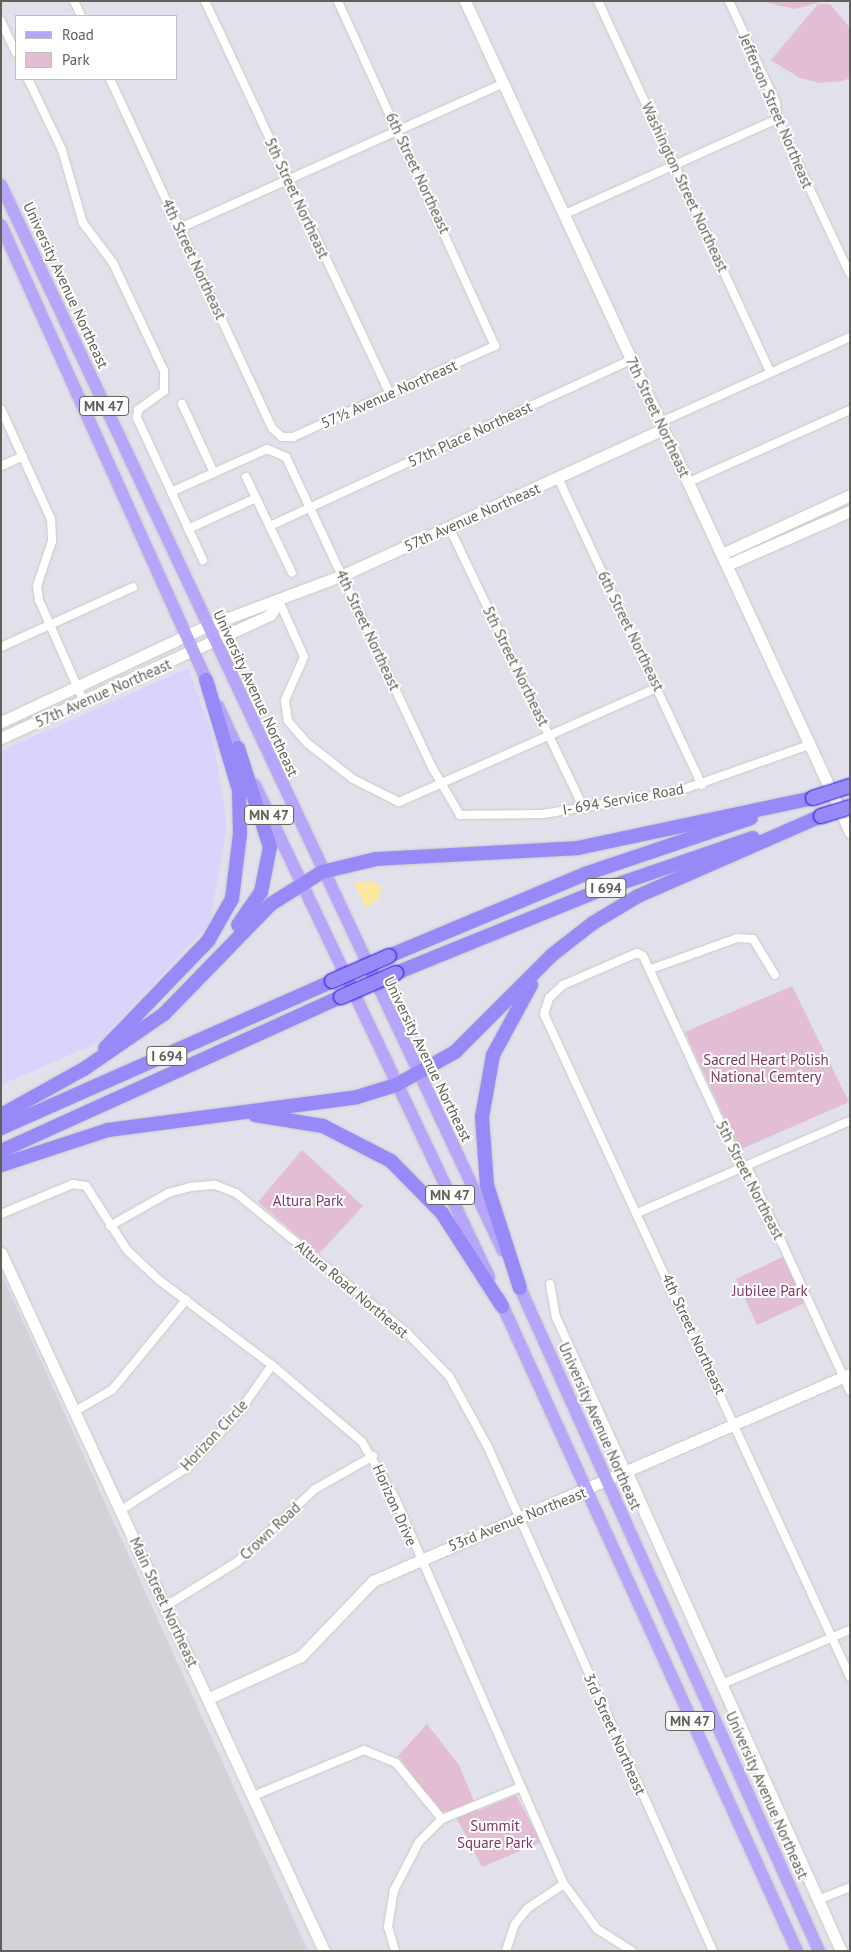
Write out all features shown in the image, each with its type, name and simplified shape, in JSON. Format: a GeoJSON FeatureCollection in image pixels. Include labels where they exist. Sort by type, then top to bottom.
{"type":"FeatureCollection","features":[{"type":"Feature","properties":{"kind":"highway"},"geometry":{"type":"LineString","coordinates":[[54,1086],[123,1031],[208,941],[230,906],[237,872],[240,799],[206,680]]}},
{"type":"Feature","properties":{"kind":"highway"},"geometry":{"type":"LineString","coordinates":[[123,1044],[174,995],[261,892],[269,864],[268,831],[238,748]]}},
{"type":"Feature","properties":{"kind":"highway","name":"I 694"},"geometry":{"type":"LineString","coordinates":[[1,1128],[388,956],[592,872],[850,786]]}},
{"type":"Feature","properties":{"kind":"highway"},"geometry":{"type":"LineString","coordinates":[[1,1114],[54,1086],[123,1044],[182,998],[271,904],[301,883],[322,872],[376,859],[572,849],[813,798]]}},
{"type":"Feature","properties":{"kind":"highway","name":"I 694"},"geometry":{"type":"LineString","coordinates":[[1,1151],[396,973],[608,887],[850,807]]}},
{"type":"Feature","properties":{"kind":"highway"},"geometry":{"type":"LineString","coordinates":[[1,1165],[97,1133],[167,1121],[357,1098],[396,1085],[417,1075],[464,1044],[580,932],[638,896],[822,816]]}},
{"type":"Feature","properties":{"kind":"highway"},"geometry":{"type":"LineString","coordinates":[[520,1288],[487,1185],[482,1137],[485,1088],[499,1040],[518,1004],[580,932]]}},
{"type":"Feature","properties":{"kind":"highway"},"geometry":{"type":"LineString","coordinates":[[167,1121],[275,1116],[316,1124],[354,1139],[391,1161],[432,1200],[502,1306]]}},
{"type":"Feature","properties":{"kind":"main road","name":"University Avenue Northeast"},"geometry":{"type":"LineString","coordinates":[[1,185],[417,1075],[520,1288],[819,1951]]}},
{"type":"Feature","properties":{"kind":"main road","name":"MN 47"},"geometry":{"type":"LineString","coordinates":[[1,225],[206,680],[502,1306],[584,1492],[796,1951]]}},
{"type":"Feature","properties":{"kind":"street"},"geometry":{"type":"LineString","coordinates":[[74,1],[81,15]]}},
{"type":"Feature","properties":{"kind":"street","name":"5th Street Northeast"},"geometry":{"type":"LineString","coordinates":[[205,1],[390,394]]}},
{"type":"Feature","properties":{"kind":"street","name":"6th Street Northeast"},"geometry":{"type":"LineString","coordinates":[[338,1],[495,346]]}},
{"type":"Feature","properties":{"kind":"street","name":"7th Street Northeast"},"geometry":{"type":"LineString","coordinates":[[465,1],[850,832]]}},
{"type":"Feature","properties":{"kind":"street","name":"Washington Street Northeast"},"geometry":{"type":"LineString","coordinates":[[598,1],[771,373]]}},
{"type":"Feature","properties":{"kind":"street","name":"Jefferson Street Northeast"},"geometry":{"type":"LineString","coordinates":[[729,1],[776,103],[777,119],[850,274]]}},
{"type":"Feature","properties":{"kind":"street"},"geometry":{"type":"LineString","coordinates":[[1,21],[15,51]]}},
{"type":"Feature","properties":{"kind":"street"},"geometry":{"type":"LineString","coordinates":[[28,80],[62,150],[83,223],[113,263],[164,371],[164,391],[138,410],[137,418],[203,560]]}},
{"type":"Feature","properties":{"kind":"street","name":"4th Street Northeast"},"geometry":{"type":"LineString","coordinates":[[110,80],[272,428],[282,437]]}},
{"type":"Feature","properties":{"kind":"street"},"geometry":{"type":"LineString","coordinates":[[180,228],[502,84]]}},
{"type":"Feature","properties":{"kind":"street"},"geometry":{"type":"LineString","coordinates":[[565,214],[777,119]]}},
{"type":"Feature","properties":{"kind":"street"},"geometry":{"type":"LineString","coordinates":[[662,426],[850,337]]}},
{"type":"Feature","properties":{"kind":"street","name":"57½ Avenue Northeast"},"geometry":{"type":"LineString","coordinates":[[282,437],[293,437],[495,346]]}},
{"type":"Feature","properties":{"kind":"street","name":"57th Place Northeast"},"geometry":{"type":"LineString","coordinates":[[270,526],[631,360]]}},
{"type":"Feature","properties":{"kind":"street"},"geometry":{"type":"LineString","coordinates":[[171,492],[214,473],[182,404]]}},
{"type":"Feature","properties":{"kind":"street"},"geometry":{"type":"LineString","coordinates":[[1,409],[23,456],[53,530],[36,586],[48,626],[84,702]]}},
{"type":"Feature","properties":{"kind":"street"},"geometry":{"type":"LineString","coordinates":[[689,482],[850,410]]}},
{"type":"Feature","properties":{"kind":"street","name":"57th Avenue Northeast"},"geometry":{"type":"LineString","coordinates":[[1,722],[207,626],[263,602],[279,601],[343,575],[558,478],[662,426]]}},
{"type":"Feature","properties":{"kind":"street","name":"4th Street Northeast"},"geometry":{"type":"LineString","coordinates":[[214,473],[267,449],[278,450],[286,457],[308,508],[343,575],[442,785],[460,815]]}},
{"type":"Feature","properties":{"kind":"street"},"geometry":{"type":"LineString","coordinates":[[1,466],[23,456]]}},
{"type":"Feature","properties":{"kind":"street"},"geometry":{"type":"LineString","coordinates":[[246,477],[292,573]]}},
{"type":"Feature","properties":{"kind":"street","name":"6th Street Northeast"},"geometry":{"type":"LineString","coordinates":[[558,478],[658,687],[702,785]]}},
{"type":"Feature","properties":{"kind":"street"},"geometry":{"type":"LineString","coordinates":[[722,554],[850,495]]}},
{"type":"Feature","properties":{"kind":"street"},"geometry":{"type":"LineString","coordinates":[[188,529],[256,498]]}},
{"type":"Feature","properties":{"kind":"street"},"geometry":{"type":"LineString","coordinates":[[832,504],[838,517]]}},
{"type":"Feature","properties":{"kind":"street"},"geometry":{"type":"LineString","coordinates":[[727,566],[850,511]]}},
{"type":"Feature","properties":{"kind":"street","name":"5th Street Northeast"},"geometry":{"type":"LineString","coordinates":[[449,527],[582,805]]}},
{"type":"Feature","properties":{"kind":"street"},"geometry":{"type":"LineString","coordinates":[[1,647],[133,587]]}},
{"type":"Feature","properties":{"kind":"street"},"geometry":{"type":"LineString","coordinates":[[279,601],[304,657],[285,700],[294,730],[353,779],[387,799],[406,801],[658,687]]}},
{"type":"Feature","properties":{"kind":"street","name":"57th Avenue Northeast"},"geometry":{"type":"LineString","coordinates":[[1,738],[194,652],[270,615],[279,601]]}},
{"type":"Feature","properties":{"kind":"street","name":"I- 694 Service Road"},"geometry":{"type":"LineString","coordinates":[[460,815],[543,814],[582,805],[702,785],[809,745]]}},
{"type":"Feature","properties":{"kind":"street"},"geometry":{"type":"LineString","coordinates":[[651,969],[737,938],[753,939],[775,975]]}},
{"type":"Feature","properties":{"kind":"street","name":"4th Street Northeast"},"geometry":{"type":"LineString","coordinates":[[651,969],[637,953],[590,971],[553,993],[544,1014],[735,1421],[850,1677]]}},
{"type":"Feature","properties":{"kind":"street","name":"5th Street Northeast"},"geometry":{"type":"LineString","coordinates":[[651,969],[736,1157],[747,1167],[847,1375],[850,1391]]}},
{"type":"Feature","properties":{"kind":"street"},"geometry":{"type":"LineString","coordinates":[[637,1213],[850,1121]]}},
{"type":"Feature","properties":{"kind":"street","name":"Horizon Drive"},"geometry":{"type":"LineString","coordinates":[[1,1214],[73,1184],[86,1186],[127,1250],[186,1300],[348,1426],[373,1456],[564,1884],[597,1929],[632,1951]]}},
{"type":"Feature","properties":{"kind":"street","name":"Altura Road Northeast"},"geometry":{"type":"LineString","coordinates":[[110,1226],[168,1193],[190,1187],[214,1185],[236,1193],[408,1334],[448,1376],[487,1445],[519,1517]]}},
{"type":"Feature","properties":{"kind":"street","name":"Main Street Northeast"},"geometry":{"type":"LineString","coordinates":[[1,1253],[209,1698],[324,1951]]}},
{"type":"Feature","properties":{"kind":"street","name":"University Avenue Northeast"},"geometry":{"type":"LineString","coordinates":[[550,1284],[556,1317],[841,1951]]}},
{"type":"Feature","properties":{"kind":"street"},"geometry":{"type":"LineString","coordinates":[[75,1411],[112,1390],[186,1300]]}},
{"type":"Feature","properties":{"kind":"street","name":"Horizon Circle"},"geometry":{"type":"LineString","coordinates":[[121,1510],[188,1467],[239,1412],[272,1365]]}},
{"type":"Feature","properties":{"kind":"street","name":"53rd Avenue Northeast"},"geometry":{"type":"LineString","coordinates":[[209,1698],[301,1656],[361,1590],[419,1560],[519,1517],[584,1492],[735,1421],[847,1375]]}},
{"type":"Feature","properties":{"kind":"street","name":"Crown Road"},"geometry":{"type":"LineString","coordinates":[[166,1606],[237,1562],[315,1489],[373,1456]]}},
{"type":"Feature","properties":{"kind":"street","name":"3rd Street Northeast"},"geometry":{"type":"LineString","coordinates":[[519,1517],[712,1951]]}},
{"type":"Feature","properties":{"kind":"street"},"geometry":{"type":"LineString","coordinates":[[722,1684],[850,1630]]}},
{"type":"Feature","properties":{"kind":"street"},"geometry":{"type":"LineString","coordinates":[[254,1796],[364,1750],[396,1763],[442,1819]]}},
{"type":"Feature","properties":{"kind":"street"},"geometry":{"type":"LineString","coordinates":[[395,1951],[388,1927],[394,1890],[419,1842],[442,1819],[521,1787]]}},
{"type":"Feature","properties":{"kind":"street"},"geometry":{"type":"LineString","coordinates":[[506,1951],[515,1924],[528,1908],[564,1884]]}},
{"type":"Feature","properties":{"kind":"street"},"geometry":{"type":"LineString","coordinates":[[818,1900],[850,1887]]}},
{"type":"Feature","properties":{"kind":"shaded area"},"geometry":{"type":"Polygon","coordinates":[[[188,668],[212,733],[227,825],[210,923],[99,1042],[1,1085],[1,751],[188,668]]]}},
{"type":"Feature","properties":{"kind":"shaded area"},"geometry":{"type":"Polygon","coordinates":[[[372,881],[381,887],[378,900],[366,908],[354,883],[372,881]]]}},
{"type":"Feature","properties":{"kind":"shaded area"},"geometry":{"type":"Polygon","coordinates":[[[1,1273],[308,1951],[1,1951],[1,1273]]]}},
{"type":"Feature","properties":{"kind":"green space"},"geometry":{"type":"Polygon","coordinates":[[[760,1],[824,1],[795,9],[760,1]]]}},
{"type":"Feature","properties":{"kind":"green space"},"geometry":{"type":"Polygon","coordinates":[[[818,4],[830,4],[850,28],[850,78],[842,81],[820,83],[800,78],[771,60],[818,4]]]}},
{"type":"Feature","properties":{"kind":"green space","name":"Sacred Heart Polish National Cemtery"},"geometry":{"type":"Polygon","coordinates":[[[792,986],[849,1102],[739,1150],[685,1032],[792,986]]]}},
{"type":"Feature","properties":{"kind":"green space","name":"Altura Park"},"geometry":{"type":"Polygon","coordinates":[[[302,1150],[363,1206],[319,1254],[258,1202],[302,1150]]]}},
{"type":"Feature","properties":{"kind":"green space","name":"Jubilee Park"},"geometry":{"type":"Polygon","coordinates":[[[783,1257],[804,1303],[757,1325],[736,1279],[783,1257]]]}},
{"type":"Feature","properties":{"kind":"green space","name":"Summit Square Park"},"geometry":{"type":"Polygon","coordinates":[[[427,1724],[459,1765],[478,1811],[516,1795],[541,1842],[482,1867],[453,1811],[439,1812],[398,1756],[427,1724]]]}}]}
